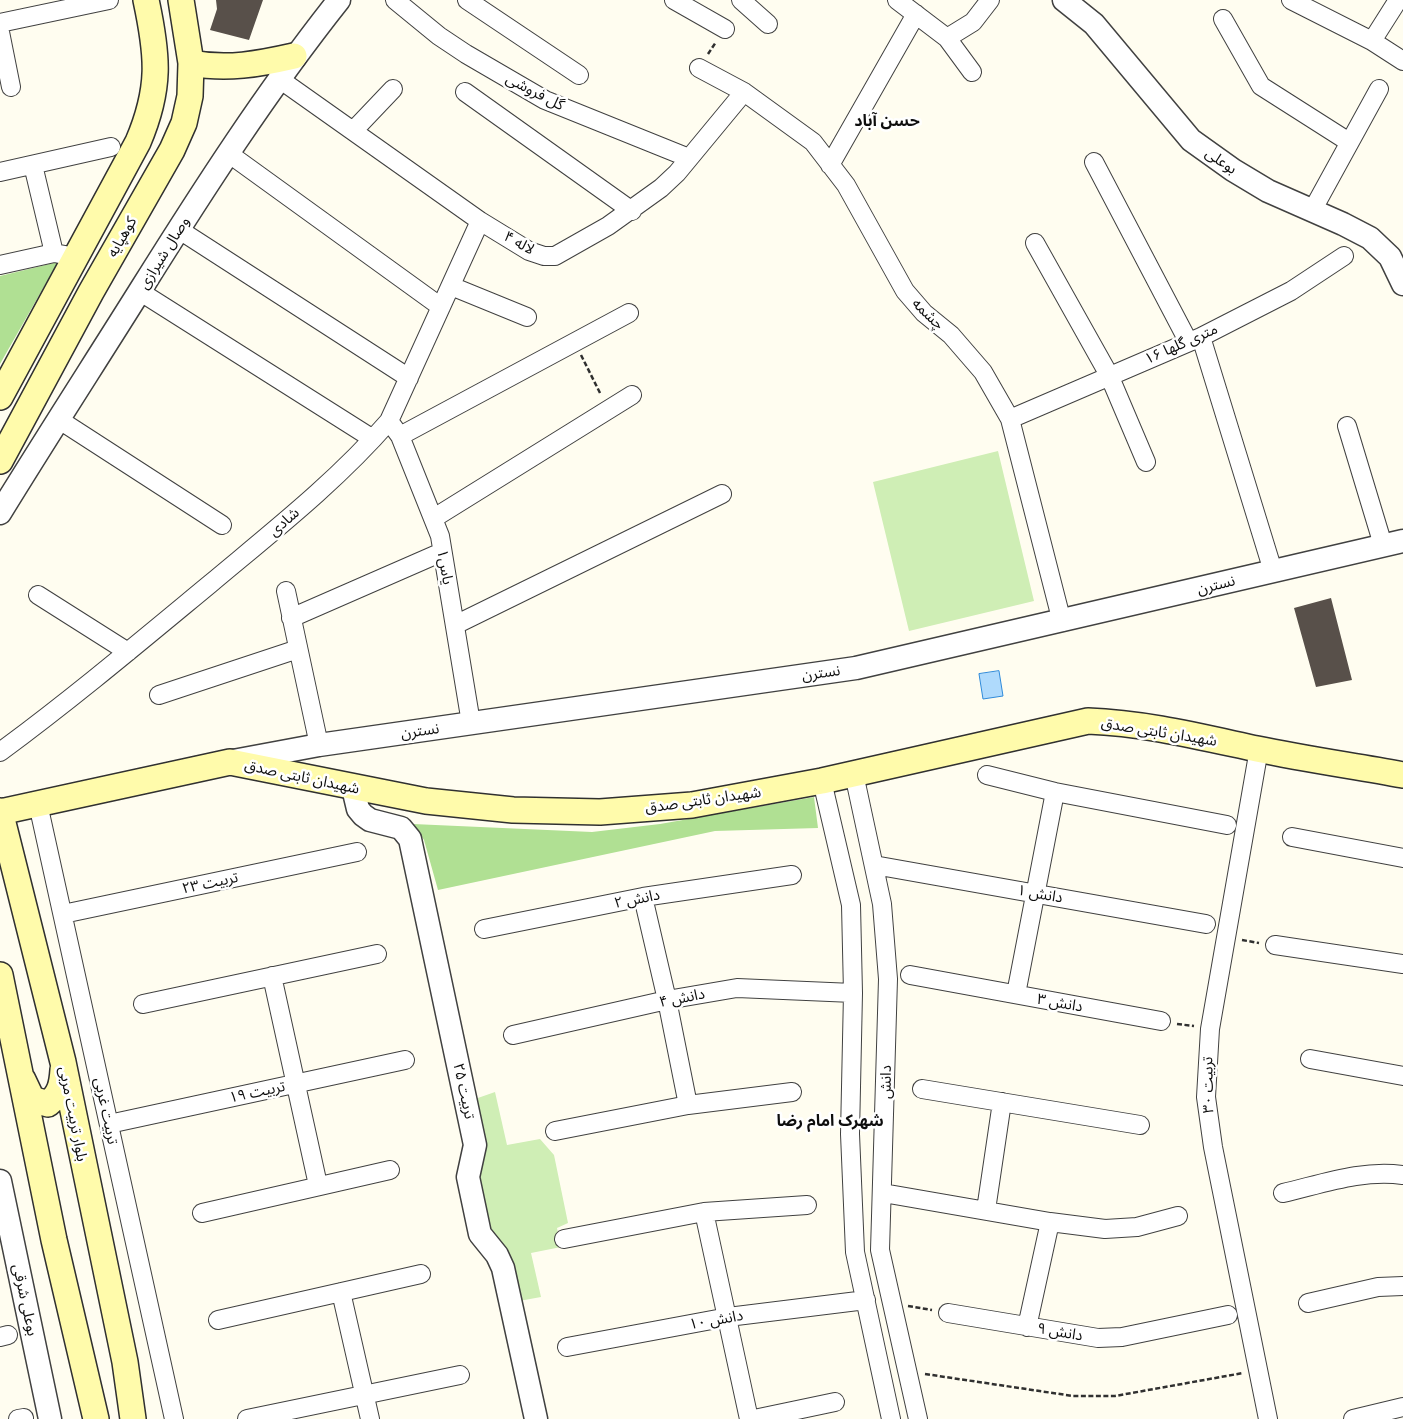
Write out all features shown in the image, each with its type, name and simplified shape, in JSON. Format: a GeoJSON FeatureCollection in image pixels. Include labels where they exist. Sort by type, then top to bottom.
{"type":"FeatureCollection","features":[{"type":"Feature","properties":{"kind":"main road","name":"کوهپایه"},"geometry":{"type":"LineString","coordinates":[[0,396],[63,283],[65,255],[138,142],[149,116],[155,90],[155,57],[146,0]]}},
{"type":"Feature","properties":{"kind":"main road","name":"کوهپایه"},"geometry":{"type":"LineString","coordinates":[[0,461],[91,292],[172,150],[184,123],[190,96],[191,63],[181,0]]}},
{"type":"Feature","properties":{"kind":"main road"},"geometry":{"type":"LineString","coordinates":[[191,63],[229,67],[254,65],[294,56]]}},
{"type":"Feature","properties":{"kind":"main road"},"geometry":{"type":"LineString","coordinates":[[63,283],[72,294],[81,296],[91,292]]}},
{"type":"Feature","properties":{"kind":"main road"},"geometry":{"type":"LineString","coordinates":[[52,304],[67,303],[74,309],[77,319]]}},
{"type":"Feature","properties":{"kind":"main road","name":"شهیدان ثابتی صدق"},"geometry":{"type":"LineString","coordinates":[[0,812],[230,762],[426,801],[513,810],[600,812],[692,804],[822,781],[1088,721],[1118,722],[1403,775]]}},
{"type":"Feature","properties":{"kind":"main road","name":"بلوار تربیت مربی"},"geometry":{"type":"LineString","coordinates":[[0,812],[63,1062],[125,1362],[134,1419]]}},
{"type":"Feature","properties":{"kind":"main road"},"geometry":{"type":"LineString","coordinates":[[0,975],[54,1240],[96,1419]]}},
{"type":"Feature","properties":{"kind":"main road"},"geometry":{"type":"LineString","coordinates":[[19,1070],[32,1099],[48,1104],[57,1096],[60,1090],[63,1062]]}},
{"type":"Feature","properties":{"kind":"street"},"geometry":{"type":"LineString","coordinates":[[0,23],[109,0]]}},
{"type":"Feature","properties":{"kind":"street","name":"وصال شیرازی"},"geometry":{"type":"LineString","coordinates":[[0,513],[178,229],[278,78],[339,0]]}},
{"type":"Feature","properties":{"kind":"street","name":"گل فروشی"},"geometry":{"type":"LineString","coordinates":[[394,0],[439,36],[466,54],[545,100],[689,158]]}},
{"type":"Feature","properties":{"kind":"street"},"geometry":{"type":"LineString","coordinates":[[467,0],[579,75]]}},
{"type":"Feature","properties":{"kind":"street"},"geometry":{"type":"LineString","coordinates":[[674,0],[725,28]]}},
{"type":"Feature","properties":{"kind":"street"},"geometry":{"type":"LineString","coordinates":[[742,0],[768,24]]}},
{"type":"Feature","properties":{"kind":"street"},"geometry":{"type":"LineString","coordinates":[[897,0],[947,38],[972,72]]}},
{"type":"Feature","properties":{"kind":"street"},"geometry":{"type":"LineString","coordinates":[[947,38],[973,22],[990,0]]}},
{"type":"Feature","properties":{"kind":"street","name":"بوعلی"},"geometry":{"type":"LineString","coordinates":[[1064,0],[1094,24],[1191,140],[1261,187],[1370,238],[1398,261],[1403,284]]}},
{"type":"Feature","properties":{"kind":"street"},"geometry":{"type":"LineString","coordinates":[[1293,0],[1372,41],[1403,61]]}},
{"type":"Feature","properties":{"kind":"street"},"geometry":{"type":"LineString","coordinates":[[1372,41],[1398,0]]}},
{"type":"Feature","properties":{"kind":"street"},"geometry":{"type":"LineString","coordinates":[[830,165],[916,14]]}},
{"type":"Feature","properties":{"kind":"street"},"geometry":{"type":"LineString","coordinates":[[1222,19],[1261,86],[1349,142]]}},
{"type":"Feature","properties":{"kind":"street"},"geometry":{"type":"LineString","coordinates":[[0,32],[11,87]]}},
{"type":"Feature","properties":{"kind":"street","name":"چشمه"},"geometry":{"type":"LineString","coordinates":[[698,68],[744,92],[813,142],[846,185],[905,291],[924,313],[951,335],[983,372],[1010,419],[1062,622]]}},
{"type":"Feature","properties":{"kind":"street","name":"لاله ۴"},"geometry":{"type":"LineString","coordinates":[[278,78],[480,221],[530,251],[544,256],[555,256],[632,211],[661,188],[689,158],[744,92]]}},
{"type":"Feature","properties":{"kind":"street"},"geometry":{"type":"LineString","coordinates":[[354,130],[393,89]]}},
{"type":"Feature","properties":{"kind":"street"},"geometry":{"type":"LineString","coordinates":[[1312,211],[1379,89]]}},
{"type":"Feature","properties":{"kind":"street"},"geometry":{"type":"LineString","coordinates":[[465,92],[632,211]]}},
{"type":"Feature","properties":{"kind":"street"},"geometry":{"type":"LineString","coordinates":[[0,172],[111,147]]}},
{"type":"Feature","properties":{"kind":"street"},"geometry":{"type":"LineString","coordinates":[[228,154],[441,307]]}},
{"type":"Feature","properties":{"kind":"street"},"geometry":{"type":"LineString","coordinates":[[1094,162],[1194,339],[1273,571]]}},
{"type":"Feature","properties":{"kind":"street"},"geometry":{"type":"LineString","coordinates":[[0,265],[65,255],[33,165]]}},
{"type":"Feature","properties":{"kind":"street","name":"شادی"},"geometry":{"type":"LineString","coordinates":[[0,752],[64,704],[290,517],[343,471],[373,440],[389,421],[480,221]]}},
{"type":"Feature","properties":{"kind":"street"},"geometry":{"type":"LineString","coordinates":[[178,229],[409,378]]}},
{"type":"Feature","properties":{"kind":"street"},"geometry":{"type":"LineString","coordinates":[[1035,243],[1109,375],[1146,462]]}},
{"type":"Feature","properties":{"kind":"street","name":"۱۶ متری گلها"},"geometry":{"type":"LineString","coordinates":[[1010,419],[1194,339],[1291,291],[1344,256]]}},
{"type":"Feature","properties":{"kind":"street"},"geometry":{"type":"LineString","coordinates":[[451,286],[528,317]]}},
{"type":"Feature","properties":{"kind":"street"},"geometry":{"type":"LineString","coordinates":[[140,291],[373,440]]}},
{"type":"Feature","properties":{"kind":"street"},"geometry":{"type":"LineString","coordinates":[[400,436],[629,313]]}},
{"type":"Feature","properties":{"kind":"street"},"geometry":{"type":"LineString","coordinates":[[434,518],[632,395]]}},
{"type":"Feature","properties":{"kind":"street"},"geometry":{"type":"LineString","coordinates":[[58,418],[222,525]]}},
{"type":"Feature","properties":{"kind":"street","name":"یاس۱"},"geometry":{"type":"LineString","coordinates":[[389,421],[400,436],[434,518],[442,552],[471,723]]}},
{"type":"Feature","properties":{"kind":"street"},"geometry":{"type":"LineString","coordinates":[[1347,426],[1393,543]]}},
{"type":"Feature","properties":{"kind":"street"},"geometry":{"type":"LineString","coordinates":[[455,625],[722,494]]}},
{"type":"Feature","properties":{"kind":"street","name":"نسترن"},"geometry":{"type":"LineString","coordinates":[[230,762],[318,745],[856,668],[1062,622],[1393,543]]}},
{"type":"Feature","properties":{"kind":"street"},"geometry":{"type":"LineString","coordinates":[[291,618],[442,552]]}},
{"type":"Feature","properties":{"kind":"street"},"geometry":{"type":"LineString","coordinates":[[286,591],[318,745]]}},
{"type":"Feature","properties":{"kind":"street"},"geometry":{"type":"LineString","coordinates":[[38,595],[128,652]]}},
{"type":"Feature","properties":{"kind":"street"},"geometry":{"type":"LineString","coordinates":[[159,694],[298,650]]}},
{"type":"Feature","properties":{"kind":"street","name":"تربیت ۳۰"},"geometry":{"type":"LineString","coordinates":[[1259,749],[1210,1029],[1206,1098],[1212,1147],[1268,1419]]}},
{"type":"Feature","properties":{"kind":"street","name":"دانش"},"geometry":{"type":"LineString","coordinates":[[854,774],[882,904],[888,979],[880,1250],[918,1419]]}},
{"type":"Feature","properties":{"kind":"street"},"geometry":{"type":"LineString","coordinates":[[987,775],[1055,792],[1227,825]]}},
{"type":"Feature","properties":{"kind":"street"},"geometry":{"type":"LineString","coordinates":[[822,781],[851,905],[853,992],[850,1134],[856,1252],[891,1419]]}},
{"type":"Feature","properties":{"kind":"street","name":"تربیت ۲۵"},"geometry":{"type":"LineString","coordinates":[[353,788],[358,809],[363,815],[370,820],[401,828],[410,839],[475,1145],[468,1177],[480,1234],[497,1255],[503,1268],[536,1419]]}},
{"type":"Feature","properties":{"kind":"street"},"geometry":{"type":"LineString","coordinates":[[1016,994],[1055,792]]}},
{"type":"Feature","properties":{"kind":"street","name":"تربیت غربی"},"geometry":{"type":"LineString","coordinates":[[38,804],[174,1419]]}},
{"type":"Feature","properties":{"kind":"street"},"geometry":{"type":"LineString","coordinates":[[1292,837],[1403,858]]}},
{"type":"Feature","properties":{"kind":"street","name":"تربیت ۲۳"},"geometry":{"type":"LineString","coordinates":[[63,914],[357,852]]}},
{"type":"Feature","properties":{"kind":"street","name":"دانش ۱"},"geometry":{"type":"LineString","coordinates":[[874,865],[1206,924]]}},
{"type":"Feature","properties":{"kind":"street","name":"دانش ۲"},"geometry":{"type":"LineString","coordinates":[[484,929],[642,897],[792,875]]}},
{"type":"Feature","properties":{"kind":"street"},"geometry":{"type":"LineString","coordinates":[[642,897],[667,1000],[688,1105]]}},
{"type":"Feature","properties":{"kind":"street"},"geometry":{"type":"LineString","coordinates":[[1275,945],[1403,964]]}},
{"type":"Feature","properties":{"kind":"street"},"geometry":{"type":"LineString","coordinates":[[143,1004],[377,954]]}},
{"type":"Feature","properties":{"kind":"street","name":"دانش ۳"},"geometry":{"type":"LineString","coordinates":[[910,975],[1161,1021]]}},
{"type":"Feature","properties":{"kind":"street"},"geometry":{"type":"LineString","coordinates":[[272,976],[318,1185]]}},
{"type":"Feature","properties":{"kind":"street","name":"دانش ۴"},"geometry":{"type":"LineString","coordinates":[[513,1034],[667,1000],[737,988],[853,992]]}},
{"type":"Feature","properties":{"kind":"street"},"geometry":{"type":"LineString","coordinates":[[1310,1059],[1403,1076]]}},
{"type":"Feature","properties":{"kind":"street","name":"تربیت ۱۹"},"geometry":{"type":"LineString","coordinates":[[109,1124],[405,1060]]}},
{"type":"Feature","properties":{"kind":"street"},"geometry":{"type":"LineString","coordinates":[[922,1090],[1140,1125]]}},
{"type":"Feature","properties":{"kind":"street"},"geometry":{"type":"LineString","coordinates":[[555,1131],[688,1105],[792,1092]]}},
{"type":"Feature","properties":{"kind":"street"},"geometry":{"type":"LineString","coordinates":[[986,1210],[1002,1102]]}},
{"type":"Feature","properties":{"kind":"street"},"geometry":{"type":"LineString","coordinates":[[202,1213],[390,1170]]}},
{"type":"Feature","properties":{"kind":"street"},"geometry":{"type":"LineString","coordinates":[[1283,1193],[1372,1173],[1403,1175]]}},
{"type":"Feature","properties":{"kind":"street","name":"بوعلی شرقی"},"geometry":{"type":"LineString","coordinates":[[0,1181],[7,1246],[50,1419]]}},
{"type":"Feature","properties":{"kind":"street"},"geometry":{"type":"LineString","coordinates":[[883,1193],[1050,1222],[1105,1229],[1137,1227],[1178,1216]]}},
{"type":"Feature","properties":{"kind":"street"},"geometry":{"type":"LineString","coordinates":[[564,1239],[704,1212],[807,1205]]}},
{"type":"Feature","properties":{"kind":"street"},"geometry":{"type":"LineString","coordinates":[[704,1212],[750,1419]]}},
{"type":"Feature","properties":{"kind":"street"},"geometry":{"type":"LineString","coordinates":[[1028,1326],[1050,1222]]}},
{"type":"Feature","properties":{"kind":"street"},"geometry":{"type":"LineString","coordinates":[[856,1252],[880,1250]]}},
{"type":"Feature","properties":{"kind":"street"},"geometry":{"type":"LineString","coordinates":[[218,1320],[421,1274]]}},
{"type":"Feature","properties":{"kind":"street"},"geometry":{"type":"LineString","coordinates":[[1308,1303],[1378,1287],[1403,1286]]}},
{"type":"Feature","properties":{"kind":"street"},"geometry":{"type":"LineString","coordinates":[[341,1292],[370,1419]]}},
{"type":"Feature","properties":{"kind":"street","name":"دانش ۱۰"},"geometry":{"type":"LineString","coordinates":[[567,1347],[728,1317],[866,1300]]}},
{"type":"Feature","properties":{"kind":"street","name":"دانش ۹"},"geometry":{"type":"LineString","coordinates":[[948,1312],[1098,1338],[1122,1336],[1228,1315]]}},
{"type":"Feature","properties":{"kind":"street"},"geometry":{"type":"LineString","coordinates":[[247,1419],[460,1375]]}},
{"type":"Feature","properties":{"kind":"street"},"geometry":{"type":"LineString","coordinates":[[754,1419],[835,1402]]}},
{"type":"Feature","properties":{"kind":"street"},"geometry":{"type":"LineString","coordinates":[[1353,1419],[1396,1412]]}},
{"type":"Feature","properties":{"kind":"path"},"geometry":{"type":"LineString","coordinates":[[698,68],[725,28]]}},
{"type":"Feature","properties":{"kind":"path"},"geometry":{"type":"LineString","coordinates":[[575,342],[609,410]]}},
{"type":"Feature","properties":{"kind":"path"},"geometry":{"type":"LineString","coordinates":[[1226,938],[1275,945]]}},
{"type":"Feature","properties":{"kind":"path"},"geometry":{"type":"LineString","coordinates":[[1161,1021],[1210,1029]]}},
{"type":"Feature","properties":{"kind":"path"},"geometry":{"type":"LineString","coordinates":[[892,1304],[948,1312]]}},
{"type":"Feature","properties":{"kind":"path"},"geometry":{"type":"LineString","coordinates":[[907,1370],[951,1380],[1073,1396],[1116,1396],[1259,1370]]}},
{"type":"Feature","properties":{"kind":"green space"},"geometry":{"type":"Polygon","coordinates":[[[58,262],[0,364],[0,276],[58,262]]]}},
{"type":"Feature","properties":{"kind":"green space"},"geometry":{"type":"Polygon","coordinates":[[[998,451],[1034,601],[909,631],[873,482],[998,451]]]}},
{"type":"Feature","properties":{"kind":"green space"},"geometry":{"type":"Polygon","coordinates":[[[814,797],[818,828],[715,831],[438,890],[424,840],[413,824],[592,832],[660,824],[814,797]]]}},
{"type":"Feature","properties":{"kind":"green space"},"geometry":{"type":"Polygon","coordinates":[[[495,1092],[507,1145],[540,1139],[554,1155],[568,1223],[557,1228],[561,1247],[531,1253],[541,1297],[519,1301],[491,1239],[474,1172],[475,1099],[495,1092]]]}},
{"type":"Feature","properties":{"kind":"water"},"geometry":{"type":"Polygon","coordinates":[[[999,671],[1003,696],[983,699],[979,674],[999,671]]]}},
{"type":"Feature","properties":{"kind":"building"},"geometry":{"type":"Polygon","coordinates":[[[216,0],[263,0],[249,40],[210,30],[217,9],[216,0]]]}},
{"type":"Feature","properties":{"kind":"building"},"geometry":{"type":"Polygon","coordinates":[[[1331,598],[1352,680],[1316,687],[1294,608],[1331,598]]]}},
{"type":"Feature","properties":{"kind":"district","name":"حسن آباد"},"geometry":{"type":"Point","coordinates":[887,121]}},
{"type":"Feature","properties":{"kind":"district","name":"شهرک امام رضا"},"geometry":{"type":"Point","coordinates":[830,1121]}}]}
